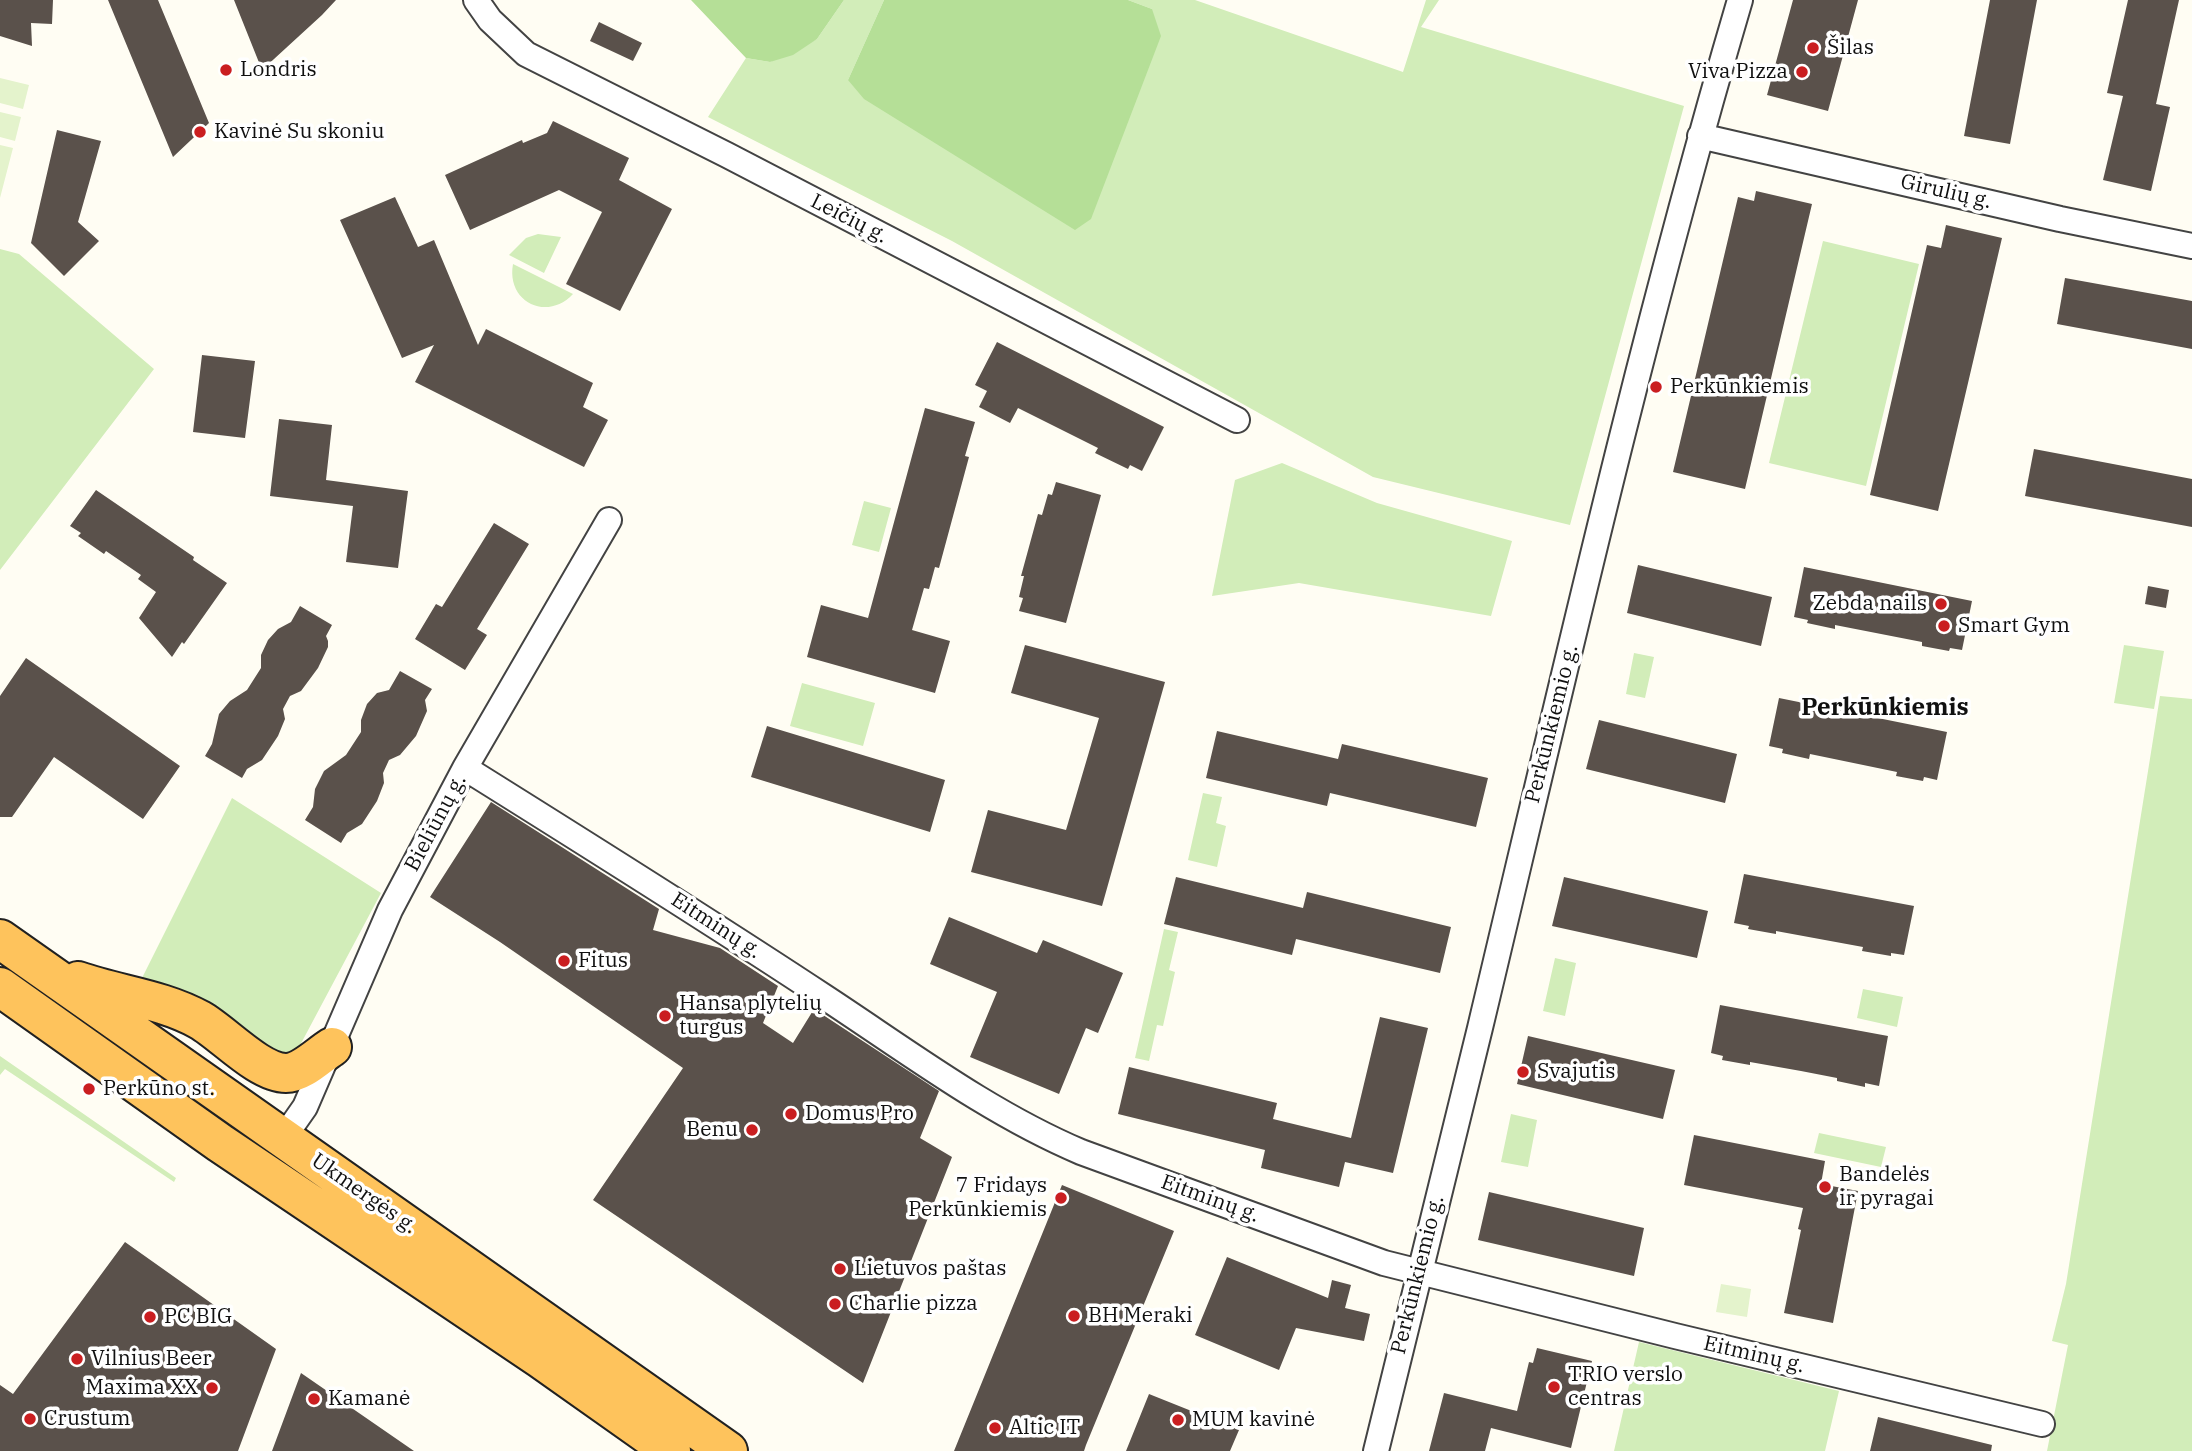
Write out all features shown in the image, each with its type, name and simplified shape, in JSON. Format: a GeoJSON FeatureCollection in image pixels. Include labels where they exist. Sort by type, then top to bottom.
{"type":"FeatureCollection","features":[{"type":"Feature","properties":{"kind":"highway","name":"Ukmergės g."},"geometry":{"type":"LineString","coordinates":[[0,939],[727,1451]]}},
{"type":"Feature","properties":{"kind":"highway"},"geometry":{"type":"LineString","coordinates":[[43,969],[100,989],[179,1010],[202,1021],[261,1063],[286,1073],[299,1069],[332,1047]]}},
{"type":"Feature","properties":{"kind":"highway","name":"Ukmergės g."},"geometry":{"type":"LineString","coordinates":[[0,987],[273,1179],[541,1359],[671,1451]]}},
{"type":"Feature","properties":{"kind":"highway"},"geometry":{"type":"LineString","coordinates":[[273,1179],[284,1137]]}},
{"type":"Feature","properties":{"kind":"street","name":"Leičių g."},"geometry":{"type":"LineString","coordinates":[[476,0],[490,20],[526,54],[1237,421]]}},
{"type":"Feature","properties":{"kind":"street","name":"Perkūnkiemio g."},"geometry":{"type":"LineString","coordinates":[[1376,1451],[1603,513],[1700,136],[1740,0]]}},
{"type":"Feature","properties":{"kind":"street","name":"Girulių g."},"geometry":{"type":"LineString","coordinates":[[1700,136],[2060,219],[2192,246]]}},
{"type":"Feature","properties":{"kind":"street","name":"Bieliūnų g."},"geometry":{"type":"LineString","coordinates":[[284,1137],[305,1107],[390,910],[466,768],[609,520]]}},
{"type":"Feature","properties":{"kind":"street","name":"Eitminų g."},"geometry":{"type":"LineString","coordinates":[[466,768],[685,905],[968,1091],[1039,1134],[1384,1263],[2042,1424]]}},
{"type":"Feature","properties":{"kind":"green space"},"geometry":{"type":"Polygon","coordinates":[[[691,0],[844,0],[817,39],[793,55],[770,62],[746,58],[691,0]]]}},
{"type":"Feature","properties":{"kind":"green space"},"geometry":{"type":"Polygon","coordinates":[[[844,0],[884,0],[848,80],[1152,9],[1128,0],[1195,0],[1403,72],[1426,0],[1439,0],[1421,27],[1684,106],[1570,525],[1373,477],[952,241],[708,117],[746,58],[770,62],[817,39],[844,0]]]}},
{"type":"Feature","properties":{"kind":"green space"},"geometry":{"type":"Polygon","coordinates":[[[884,0],[1128,0],[1152,9],[1161,36],[1091,219],[1075,230],[864,99],[848,80],[884,0]]]}},
{"type":"Feature","properties":{"kind":"green space"},"geometry":{"type":"Polygon","coordinates":[[[0,78],[29,85],[23,109],[0,103],[0,78]]]}},
{"type":"Feature","properties":{"kind":"green space"},"geometry":{"type":"Polygon","coordinates":[[[0,112],[21,117],[15,141],[0,137],[0,112]]]}},
{"type":"Feature","properties":{"kind":"green space"},"geometry":{"type":"Polygon","coordinates":[[[0,145],[13,148],[0,198],[0,145]]]}},
{"type":"Feature","properties":{"kind":"green space"},"geometry":{"type":"Polygon","coordinates":[[[538,234],[561,237],[544,273],[509,255],[526,238],[538,234]]]}},
{"type":"Feature","properties":{"kind":"green space"},"geometry":{"type":"Polygon","coordinates":[[[1823,241],[1919,264],[1866,486],[1769,463],[1823,241]]]}},
{"type":"Feature","properties":{"kind":"green space"},"geometry":{"type":"Polygon","coordinates":[[[0,249],[19,254],[154,369],[0,570],[0,249]]]}},
{"type":"Feature","properties":{"kind":"green space"},"geometry":{"type":"Polygon","coordinates":[[[513,264],[573,294],[552,306],[531,304],[522,298],[516,289],[513,264]]]}},
{"type":"Feature","properties":{"kind":"green space"},"geometry":{"type":"Polygon","coordinates":[[[1282,463],[1377,503],[1512,541],[1491,616],[1299,583],[1212,596],[1235,480],[1282,463]]]}},
{"type":"Feature","properties":{"kind":"green space"},"geometry":{"type":"Polygon","coordinates":[[[864,501],[891,508],[879,552],[852,545],[864,501]]]}},
{"type":"Feature","properties":{"kind":"green space"},"geometry":{"type":"Polygon","coordinates":[[[2124,645],[2164,651],[2154,709],[2114,703],[2124,645]]]}},
{"type":"Feature","properties":{"kind":"green space"},"geometry":{"type":"Polygon","coordinates":[[[1634,653],[1654,657],[1645,698],[1626,694],[1634,653]]]}},
{"type":"Feature","properties":{"kind":"green space"},"geometry":{"type":"Polygon","coordinates":[[[802,683],[875,703],[863,746],[790,726],[802,683]]]}},
{"type":"Feature","properties":{"kind":"green space"},"geometry":{"type":"Polygon","coordinates":[[[2160,696],[2192,699],[2192,1451],[2047,1451],[2068,1345],[2052,1341],[2066,1284],[2160,696]]]}},
{"type":"Feature","properties":{"kind":"green space"},"geometry":{"type":"Polygon","coordinates":[[[1203,793],[1222,797],[1216,823],[1226,826],[1217,867],[1188,860],[1203,793]]]}},
{"type":"Feature","properties":{"kind":"green space"},"geometry":{"type":"Polygon","coordinates":[[[232,798],[381,893],[297,1051],[273,1056],[137,988],[232,798]]]}},
{"type":"Feature","properties":{"kind":"green space"},"geometry":{"type":"Polygon","coordinates":[[[1164,929],[1178,932],[1169,970],[1175,972],[1163,1026],[1157,1025],[1149,1061],[1135,1058],[1164,929]]]}},
{"type":"Feature","properties":{"kind":"green space"},"geometry":{"type":"Polygon","coordinates":[[[1555,958],[1576,963],[1565,1016],[1543,1011],[1555,958]]]}},
{"type":"Feature","properties":{"kind":"green space"},"geometry":{"type":"Polygon","coordinates":[[[1863,989],[1903,997],[1897,1027],[1857,1018],[1863,989]]]}},
{"type":"Feature","properties":{"kind":"green space"},"geometry":{"type":"Polygon","coordinates":[[[0,1056],[176,1178],[174,1182],[5,1069],[0,1075],[0,1056]]]}},
{"type":"Feature","properties":{"kind":"green space"},"geometry":{"type":"Polygon","coordinates":[[[1511,1114],[1537,1120],[1528,1167],[1501,1162],[1511,1114]]]}},
{"type":"Feature","properties":{"kind":"green space"},"geometry":{"type":"Polygon","coordinates":[[[1819,1133],[1886,1147],[1881,1167],[1814,1153],[1819,1133]]]}},
{"type":"Feature","properties":{"kind":"green space"},"geometry":{"type":"Polygon","coordinates":[[[1721,1284],[1751,1289],[1747,1317],[1716,1312],[1721,1284]]]}},
{"type":"Feature","properties":{"kind":"green space"},"geometry":{"type":"Polygon","coordinates":[[[1639,1342],[1839,1391],[1825,1451],[1614,1451],[1639,1342]]]}},
{"type":"Feature","properties":{"kind":"building"},"geometry":{"type":"Polygon","coordinates":[[[0,0],[53,0],[52,24],[31,23],[32,46],[0,36],[0,0]]]}},
{"type":"Feature","properties":{"kind":"building"},"geometry":{"type":"Polygon","coordinates":[[[108,0],[158,0],[209,123],[173,157],[108,0]]]}},
{"type":"Feature","properties":{"kind":"building"},"geometry":{"type":"Polygon","coordinates":[[[234,0],[336,0],[262,70],[234,0]]]}},
{"type":"Feature","properties":{"kind":"building","name":"Šilas"},"geometry":{"type":"Polygon","coordinates":[[[1793,0],[1858,0],[1828,111],[1767,95],[1793,0]]]}},
{"type":"Feature","properties":{"kind":"building"},"geometry":{"type":"Polygon","coordinates":[[[1990,0],[2037,0],[2010,144],[1964,136],[1990,0]]]}},
{"type":"Feature","properties":{"kind":"building"},"geometry":{"type":"Polygon","coordinates":[[[2128,0],[2179,0],[2156,104],[2170,107],[2151,191],[2103,180],[2123,96],[2107,93],[2128,0]]]}},
{"type":"Feature","properties":{"kind":"building"},"geometry":{"type":"Polygon","coordinates":[[[599,22],[642,43],[633,61],[590,41],[599,22]]]}},
{"type":"Feature","properties":{"kind":"building"},"geometry":{"type":"Polygon","coordinates":[[[553,121],[629,158],[619,180],[672,209],[620,311],[566,284],[602,212],[559,190],[470,230],[445,175],[522,140],[523,143],[547,133],[553,121]]]}},
{"type":"Feature","properties":{"kind":"building"},"geometry":{"type":"Polygon","coordinates":[[[57,130],[101,141],[78,222],[99,241],[64,276],[31,243],[57,130]]]}},
{"type":"Feature","properties":{"kind":"building"},"geometry":{"type":"Polygon","coordinates":[[[1756,191],[1812,204],[1745,489],[1673,472],[1738,197],[1754,201],[1756,191]]]}},
{"type":"Feature","properties":{"kind":"building"},"geometry":{"type":"Polygon","coordinates":[[[395,197],[418,247],[434,240],[478,345],[486,329],[593,383],[583,407],[608,420],[584,467],[415,382],[434,345],[402,358],[340,220],[395,197]]]}},
{"type":"Feature","properties":{"kind":"building"},"geometry":{"type":"Polygon","coordinates":[[[1946,225],[2002,238],[1938,511],[1870,495],[1927,245],[1941,248],[1946,225]]]}},
{"type":"Feature","properties":{"kind":"building"},"geometry":{"type":"Polygon","coordinates":[[[2065,278],[2192,301],[2192,349],[2057,324],[2065,278]]]}},
{"type":"Feature","properties":{"kind":"building"},"geometry":{"type":"Polygon","coordinates":[[[997,342],[1164,427],[1142,471],[1130,465],[1128,469],[1095,453],[1098,448],[1018,408],[1010,423],[979,407],[987,391],[975,385],[997,342]]]}},
{"type":"Feature","properties":{"kind":"building"},"geometry":{"type":"Polygon","coordinates":[[[202,355],[255,361],[245,438],[193,432],[202,355]]]}},
{"type":"Feature","properties":{"kind":"building"},"geometry":{"type":"Polygon","coordinates":[[[925,408],[975,422],[965,456],[969,457],[939,568],[935,567],[929,589],[924,588],[912,630],[950,641],[935,693],[807,657],[821,605],[868,618],[925,408]]]}},
{"type":"Feature","properties":{"kind":"building"},"geometry":{"type":"Polygon","coordinates":[[[279,419],[332,425],[326,480],[408,491],[398,568],[346,562],[353,506],[270,496],[279,419]]]}},
{"type":"Feature","properties":{"kind":"building"},"geometry":{"type":"Polygon","coordinates":[[[2034,449],[2192,479],[2192,527],[2025,496],[2034,449]]]}},
{"type":"Feature","properties":{"kind":"building"},"geometry":{"type":"Polygon","coordinates":[[[1056,482],[1101,495],[1066,623],[1019,611],[1023,598],[1019,597],[1024,576],[1021,576],[1038,514],[1042,515],[1048,494],[1052,495],[1056,482]]]}},
{"type":"Feature","properties":{"kind":"building"},"geometry":{"type":"Polygon","coordinates":[[[96,490],[227,583],[172,657],[139,618],[156,592],[138,579],[141,575],[106,551],[104,554],[78,536],[81,533],[70,526],[96,490]]]}},
{"type":"Feature","properties":{"kind":"building"},"geometry":{"type":"Polygon","coordinates":[[[494,523],[529,544],[477,629],[487,635],[465,670],[415,639],[436,604],[442,607],[494,523]]]}},
{"type":"Feature","properties":{"kind":"building"},"geometry":{"type":"Polygon","coordinates":[[[1638,565],[1772,597],[1761,646],[1627,613],[1638,565]]]}},
{"type":"Feature","properties":{"kind":"building"},"geometry":{"type":"Polygon","coordinates":[[[1804,567],[1972,601],[1962,650],[1950,648],[1949,651],[1922,646],[1922,642],[1835,625],[1835,629],[1807,623],[1808,620],[1794,617],[1804,567]]]}},
{"type":"Feature","properties":{"kind":"building"},"geometry":{"type":"Polygon","coordinates":[[[2148,586],[2169,590],[2166,608],[2145,604],[2148,586]]]}},
{"type":"Feature","properties":{"kind":"building"},"geometry":{"type":"Polygon","coordinates":[[[300,606],[332,625],[326,636],[328,647],[318,668],[301,691],[290,696],[283,709],[285,719],[278,736],[262,760],[247,769],[242,778],[205,756],[212,744],[219,714],[230,701],[247,690],[261,668],[261,655],[268,640],[278,629],[291,622],[300,606]]]}},
{"type":"Feature","properties":{"kind":"building"},"geometry":{"type":"Polygon","coordinates":[[[1025,645],[1165,682],[1102,906],[971,872],[988,810],[1066,830],[1099,718],[1011,693],[1025,645]]]}},
{"type":"Feature","properties":{"kind":"building"},"geometry":{"type":"Polygon","coordinates":[[[26,658],[180,766],[143,819],[54,757],[12,817],[0,817],[0,696],[26,658]]]}},
{"type":"Feature","properties":{"kind":"building"},"geometry":{"type":"Polygon","coordinates":[[[400,671],[432,689],[425,700],[427,711],[416,736],[400,755],[389,760],[383,773],[384,783],[377,801],[362,824],[347,833],[341,843],[305,820],[313,807],[315,789],[324,771],[346,755],[361,732],[361,720],[367,704],[377,693],[389,690],[400,671]]]}},
{"type":"Feature","properties":{"kind":"building"},"geometry":{"type":"Polygon","coordinates":[[[1779,698],[1947,732],[1937,780],[1924,777],[1923,781],[1896,776],[1897,772],[1810,754],[1809,759],[1782,753],[1783,749],[1769,746],[1779,698]]]}},
{"type":"Feature","properties":{"kind":"building"},"geometry":{"type":"Polygon","coordinates":[[[1599,720],[1737,754],[1725,803],[1586,769],[1599,720]]]}},
{"type":"Feature","properties":{"kind":"building"},"geometry":{"type":"Polygon","coordinates":[[[767,726],[945,780],[930,832],[751,777],[767,726]]]}},
{"type":"Feature","properties":{"kind":"building"},"geometry":{"type":"Polygon","coordinates":[[[1217,731],[1338,759],[1342,744],[1488,778],[1476,827],[1330,793],[1327,806],[1206,778],[1217,731]]]}},
{"type":"Feature","properties":{"kind":"building","name":"Domus Pro"},"geometry":{"type":"Polygon","coordinates":[[[491,802],[659,909],[653,930],[720,948],[778,986],[763,1023],[793,1043],[814,1009],[939,1091],[920,1138],[952,1157],[863,1383],[593,1200],[683,1068],[430,897],[491,802]]]}},
{"type":"Feature","properties":{"kind":"building"},"geometry":{"type":"Polygon","coordinates":[[[1744,874],[1914,906],[1904,955],[1891,953],[1891,956],[1862,951],[1863,947],[1776,931],[1776,934],[1748,929],[1749,926],[1734,923],[1744,874]]]}},
{"type":"Feature","properties":{"kind":"building"},"geometry":{"type":"Polygon","coordinates":[[[1176,877],[1303,908],[1307,892],[1451,927],[1440,973],[1296,939],[1292,955],[1164,924],[1176,877]]]}},
{"type":"Feature","properties":{"kind":"building"},"geometry":{"type":"Polygon","coordinates":[[[1564,877],[1708,911],[1697,958],[1552,926],[1564,877]]]}},
{"type":"Feature","properties":{"kind":"building"},"geometry":{"type":"Polygon","coordinates":[[[949,917],[1037,953],[1043,940],[1123,973],[1098,1033],[1086,1028],[1059,1094],[970,1057],[997,992],[930,964],[949,917]]]}},
{"type":"Feature","properties":{"kind":"building"},"geometry":{"type":"Polygon","coordinates":[[[1720,1005],[1888,1036],[1879,1086],[1865,1083],[1865,1087],[1801,1071],[1722,1060],[1723,1056],[1711,1053],[1720,1005]]]}},
{"type":"Feature","properties":{"kind":"building"},"geometry":{"type":"Polygon","coordinates":[[[1380,1017],[1428,1028],[1393,1173],[1345,1162],[1339,1187],[1261,1168],[1265,1150],[1118,1114],[1129,1067],[1277,1103],[1273,1119],[1351,1138],[1380,1017]]]}},
{"type":"Feature","properties":{"kind":"building"},"geometry":{"type":"Polygon","coordinates":[[[1528,1036],[1675,1070],[1663,1119],[1517,1084],[1528,1036]]]}},
{"type":"Feature","properties":{"kind":"building"},"geometry":{"type":"Polygon","coordinates":[[[1694,1135],[1825,1161],[1821,1184],[1858,1191],[1833,1323],[1784,1313],[1803,1208],[1684,1185],[1694,1135]]]}},
{"type":"Feature","properties":{"kind":"building","name":"BH Meraki"},"geometry":{"type":"Polygon","coordinates":[[[1062,1185],[1174,1231],[1084,1451],[954,1451],[1062,1185]]]}},
{"type":"Feature","properties":{"kind":"building"},"geometry":{"type":"Polygon","coordinates":[[[1489,1192],[1644,1228],[1634,1276],[1478,1240],[1489,1192]]]}},
{"type":"Feature","properties":{"kind":"building","name":"PC BIG"},"geometry":{"type":"Polygon","coordinates":[[[125,1242],[276,1349],[238,1451],[0,1451],[0,1385],[13,1394],[125,1242]]]}},
{"type":"Feature","properties":{"kind":"building"},"geometry":{"type":"Polygon","coordinates":[[[1227,1257],[1328,1298],[1332,1280],[1351,1285],[1345,1308],[1370,1314],[1364,1341],[1296,1328],[1279,1370],[1195,1335],[1227,1257]]]}},
{"type":"Feature","properties":{"kind":"building","name":"TRIO verslo centras"},"geometry":{"type":"Polygon","coordinates":[[[1537,1348],[1592,1361],[1571,1448],[1491,1428],[1485,1451],[1429,1451],[1444,1393],[1517,1411],[1529,1362],[1533,1363],[1537,1348]]]}},
{"type":"Feature","properties":{"kind":"building","name":"Kamanė"},"geometry":{"type":"Polygon","coordinates":[[[301,1373],[414,1451],[272,1451],[301,1373]]]}},
{"type":"Feature","properties":{"kind":"building"},"geometry":{"type":"Polygon","coordinates":[[[1149,1394],[1239,1430],[1230,1451],[1126,1451],[1149,1394]]]}},
{"type":"Feature","properties":{"kind":"building"},"geometry":{"type":"Polygon","coordinates":[[[1878,1417],[1992,1445],[1991,1451],[1870,1451],[1878,1417]]]}},
{"type":"Feature","properties":{"kind":"place","name":"Šilas"},"geometry":{"type":"Point","coordinates":[1813,48]}},
{"type":"Feature","properties":{"kind":"place","name":"Londris"},"geometry":{"type":"Point","coordinates":[226,70]}},
{"type":"Feature","properties":{"kind":"place","name":"Viva Pizza"},"geometry":{"type":"Point","coordinates":[1802,72]}},
{"type":"Feature","properties":{"kind":"place","name":"Kavinė Su skoniu"},"geometry":{"type":"Point","coordinates":[200,132]}},
{"type":"Feature","properties":{"kind":"place","name":"Perkūnkiemis"},"geometry":{"type":"Point","coordinates":[1656,387]}},
{"type":"Feature","properties":{"kind":"place","name":"Zebda nails"},"geometry":{"type":"Point","coordinates":[1941,604]}},
{"type":"Feature","properties":{"kind":"place","name":"Smart Gym"},"geometry":{"type":"Point","coordinates":[1944,626]}},
{"type":"Feature","properties":{"kind":"place","name":"Fitus"},"geometry":{"type":"Point","coordinates":[564,961]}},
{"type":"Feature","properties":{"kind":"place","name":"Hansa plytelių turgus"},"geometry":{"type":"Point","coordinates":[665,1016]}},
{"type":"Feature","properties":{"kind":"place","name":"Svajutis"},"geometry":{"type":"Point","coordinates":[1523,1072]}},
{"type":"Feature","properties":{"kind":"place","name":"Perkūno st."},"geometry":{"type":"Point","coordinates":[89,1089]}},
{"type":"Feature","properties":{"kind":"place","name":"Domus Pro"},"geometry":{"type":"Point","coordinates":[791,1114]}},
{"type":"Feature","properties":{"kind":"place","name":"Benu"},"geometry":{"type":"Point","coordinates":[752,1130]}},
{"type":"Feature","properties":{"kind":"place","name":"Bandelės ir pyragai"},"geometry":{"type":"Point","coordinates":[1825,1187]}},
{"type":"Feature","properties":{"kind":"place","name":"7 Fridays Perkūnkiemis"},"geometry":{"type":"Point","coordinates":[1061,1198]}},
{"type":"Feature","properties":{"kind":"place","name":"Lietuvos paštas"},"geometry":{"type":"Point","coordinates":[840,1269]}},
{"type":"Feature","properties":{"kind":"place","name":"Charlie pizza"},"geometry":{"type":"Point","coordinates":[835,1304]}},
{"type":"Feature","properties":{"kind":"place","name":"BH Meraki"},"geometry":{"type":"Point","coordinates":[1074,1316]}},
{"type":"Feature","properties":{"kind":"place","name":"PC BIG"},"geometry":{"type":"Point","coordinates":[150,1317]}},
{"type":"Feature","properties":{"kind":"place","name":"Vilnius Beer"},"geometry":{"type":"Point","coordinates":[77,1359]}},
{"type":"Feature","properties":{"kind":"place","name":"TRIO verslo centras"},"geometry":{"type":"Point","coordinates":[1554,1387]}},
{"type":"Feature","properties":{"kind":"place","name":"Maxima XX"},"geometry":{"type":"Point","coordinates":[212,1388]}},
{"type":"Feature","properties":{"kind":"place","name":"Kamanė"},"geometry":{"type":"Point","coordinates":[314,1399]}},
{"type":"Feature","properties":{"kind":"place","name":"Crustum"},"geometry":{"type":"Point","coordinates":[30,1419]}},
{"type":"Feature","properties":{"kind":"place","name":"MUM kavinė"},"geometry":{"type":"Point","coordinates":[1178,1420]}},
{"type":"Feature","properties":{"kind":"place","name":"Altic IT"},"geometry":{"type":"Point","coordinates":[995,1428]}},
{"type":"Feature","properties":{"kind":"district","name":"Perkūnkiemis"},"geometry":{"type":"Point","coordinates":[1885,708]}}]}
